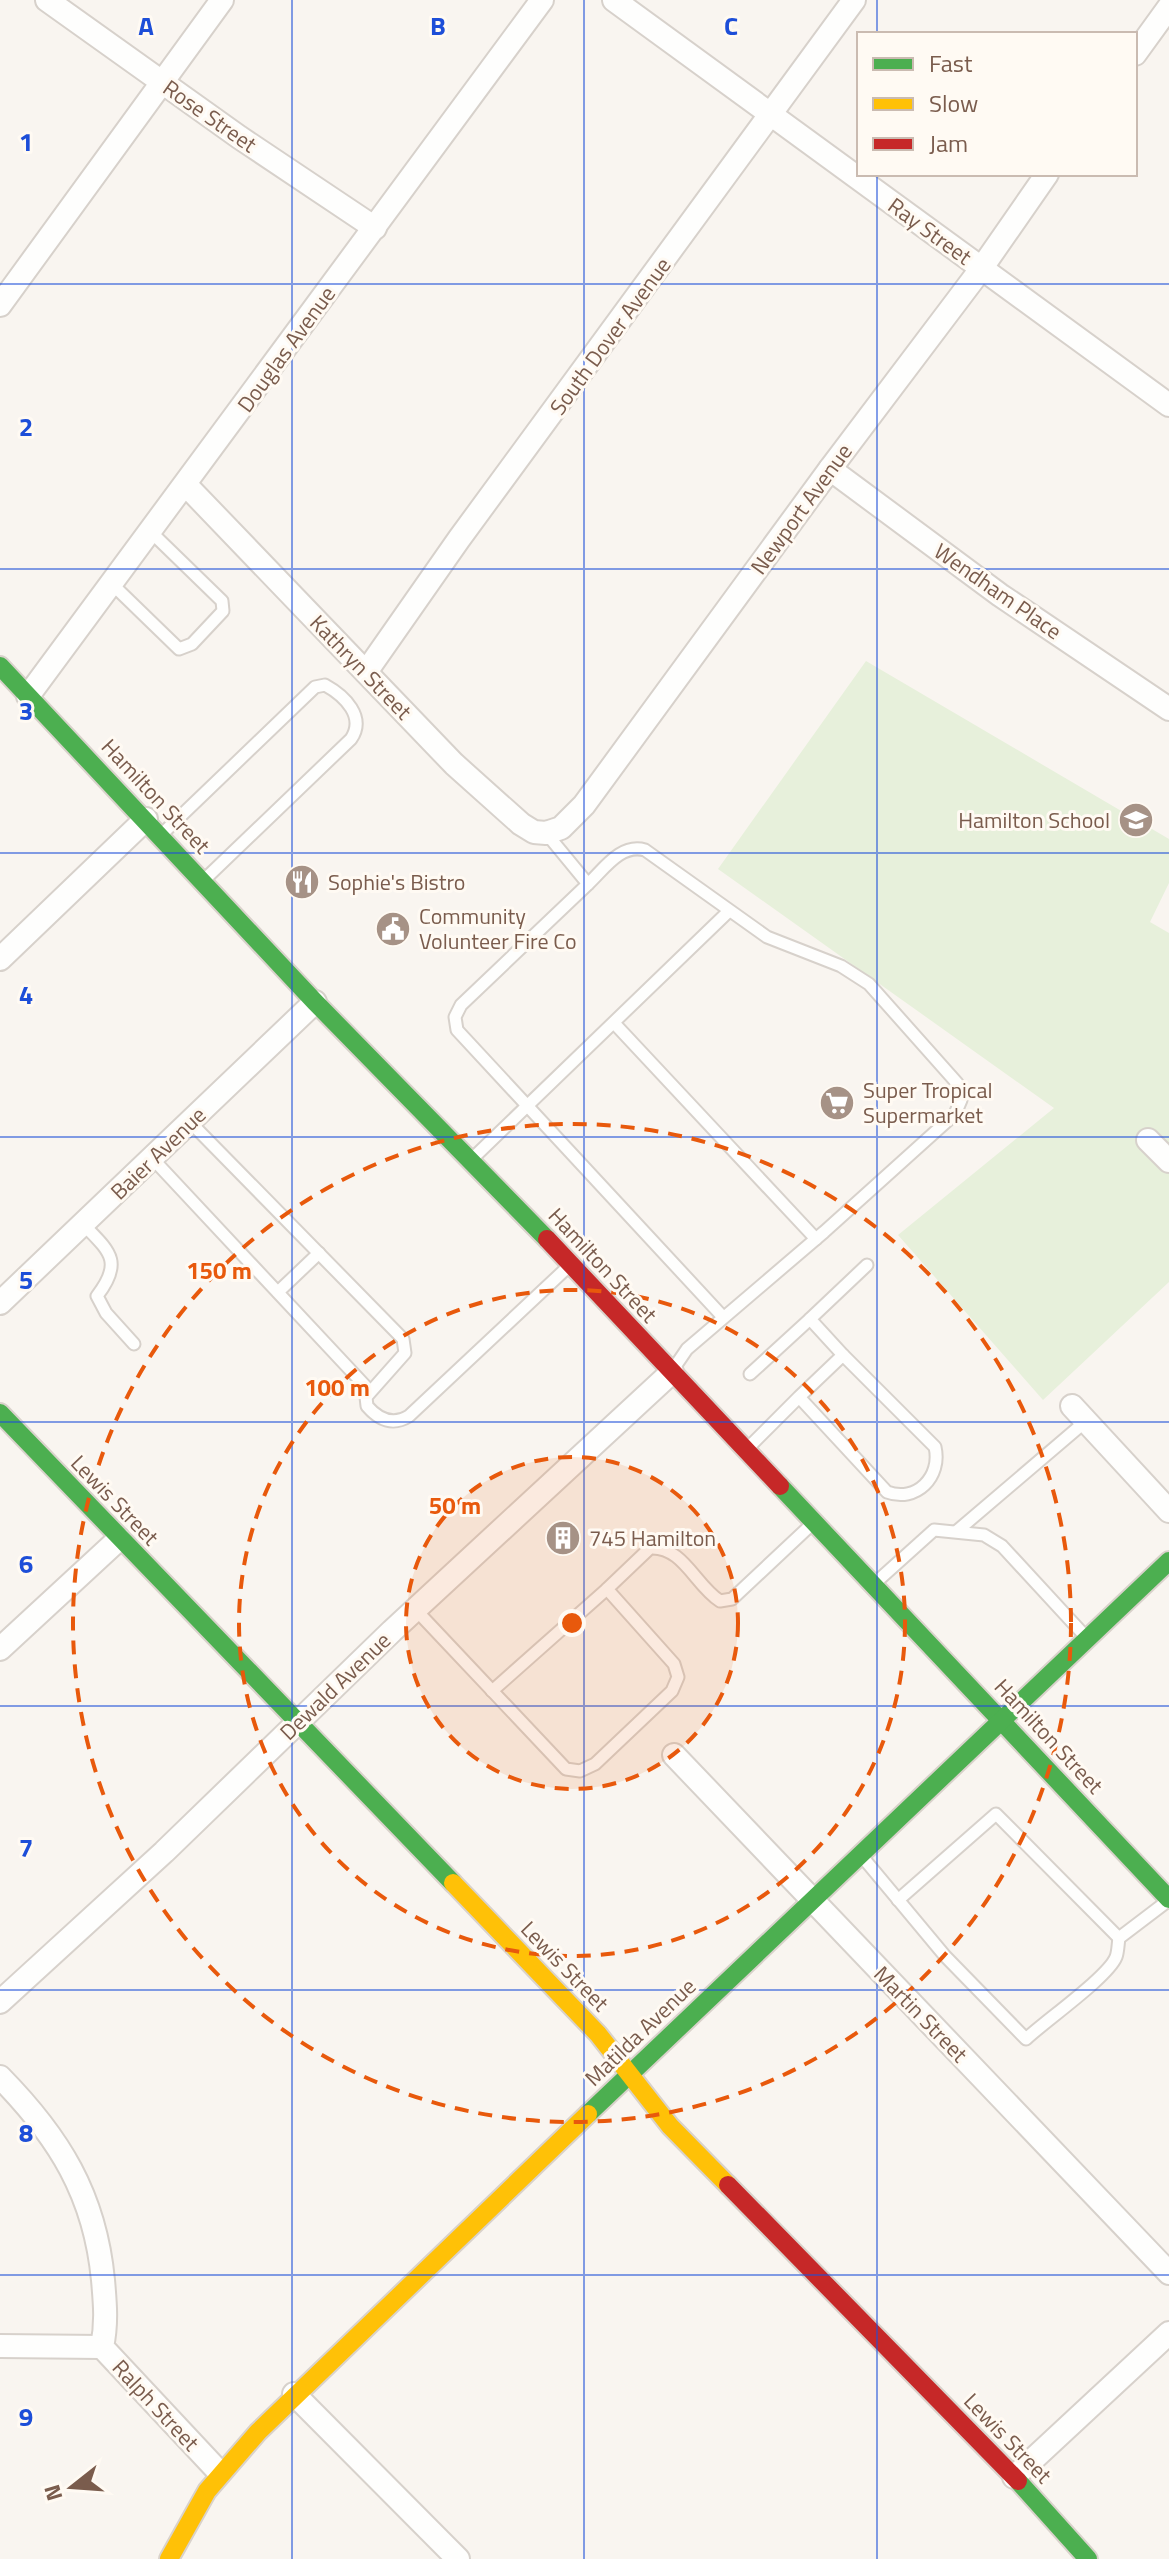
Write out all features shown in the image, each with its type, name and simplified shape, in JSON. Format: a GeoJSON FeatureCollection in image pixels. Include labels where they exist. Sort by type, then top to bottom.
{"type":"FeatureCollection","features":[{"type":"Feature","properties":{"kind":"street","name":"Rose Street"},"geometry":{"type":"LineString","coordinates":[[47,0],[375,228]]}},
{"type":"Feature","properties":{"kind":"street"},"geometry":{"type":"LineString","coordinates":[[0,305],[222,0]]}},
{"type":"Feature","properties":{"kind":"street","name":"Douglas Avenue"},"geometry":{"type":"LineString","coordinates":[[28,696],[542,0]]}},
{"type":"Feature","properties":{"kind":"street","name":"Ray Street"},"geometry":{"type":"LineString","coordinates":[[614,0],[1169,405]]}},
{"type":"Feature","properties":{"kind":"street","name":"South Dover Avenue"},"geometry":{"type":"LineString","coordinates":[[366,672],[854,0]]}},
{"type":"Feature","properties":{"kind":"street"},"geometry":{"type":"LineString","coordinates":[[1137,51],[1169,7]]}},
{"type":"Feature","properties":{"kind":"street","name":"Newport Avenue"},"geometry":{"type":"LineString","coordinates":[[546,833],[561,828],[584,805],[981,269],[1046,176]]}},
{"type":"Feature","properties":{"kind":"street","name":"Wendham Place"},"geometry":{"type":"LineString","coordinates":[[830,469],[1000,595],[1169,709]]}},
{"type":"Feature","properties":{"kind":"street","name":"Kathryn Street"},"geometry":{"type":"LineString","coordinates":[[186,485],[454,764],[521,824],[534,832],[546,833]]}},
{"type":"Feature","properties":{"kind":"street","name":"Hamilton Street"},"geometry":{"type":"LineString","coordinates":[[0,666],[315,1002],[571,1265],[1169,1900]]}},
{"type":"Feature","properties":{"kind":"street"},"geometry":{"type":"LineString","coordinates":[[0,959],[154,827]]}},
{"type":"Feature","properties":{"kind":"street","name":"Baier Avenue"},"geometry":{"type":"LineString","coordinates":[[0,1303],[315,1002]]}},
{"type":"Feature","properties":{"kind":"street"},"geometry":{"type":"LineString","coordinates":[[1148,1140],[1169,1161]]}},
{"type":"Feature","properties":{"kind":"street","name":"Dewald Avenue"},"geometry":{"type":"LineString","coordinates":[[0,2002],[164,1852],[415,1609],[672,1372]]}},
{"type":"Feature","properties":{"kind":"street","name":"Lewis Street"},"geometry":{"type":"LineString","coordinates":[[0,1413],[598,2034],[670,2126],[1014,2477],[1088,2559]]}},
{"type":"Feature","properties":{"kind":"street"},"geometry":{"type":"LineString","coordinates":[[1079,1413],[1169,1511]]}},
{"type":"Feature","properties":{"kind":"street"},"geometry":{"type":"LineString","coordinates":[[0,1649],[119,1539]]}},
{"type":"Feature","properties":{"kind":"street","name":"Matilda Avenue"},"geometry":{"type":"LineString","coordinates":[[169,2559],[180,2531],[219,2472],[294,2394],[1169,1561]]}},
{"type":"Feature","properties":{"kind":"street","name":"Martin Street"},"geometry":{"type":"LineString","coordinates":[[674,1755],[1169,2273]]}},
{"type":"Feature","properties":{"kind":"street","name":"Ralph Street"},"geometry":{"type":"LineString","coordinates":[[0,2077],[33,2110],[73,2169],[90,2211],[100,2247],[107,2324],[102,2347],[219,2472]]}},
{"type":"Feature","properties":{"kind":"street"},"geometry":{"type":"LineString","coordinates":[[1014,2477],[1169,2333]]}},
{"type":"Feature","properties":{"kind":"street"},"geometry":{"type":"LineString","coordinates":[[0,2346],[102,2347]]}},
{"type":"Feature","properties":{"kind":"street"},"geometry":{"type":"LineString","coordinates":[[294,2394],[458,2559]]}},
{"type":"Feature","properties":{"kind":"lane"},"geometry":{"type":"LineString","coordinates":[[112,584],[179,649],[192,644],[223,611],[222,601],[151,532]]}},
{"type":"Feature","properties":{"kind":"lane"},"geometry":{"type":"LineString","coordinates":[[154,827],[315,687],[325,685],[336,691],[357,714],[358,729],[204,881]]}},
{"type":"Feature","properties":{"kind":"lane"},"geometry":{"type":"LineString","coordinates":[[546,833],[588,884]]}},
{"type":"Feature","properties":{"kind":"lane"},"geometry":{"type":"LineString","coordinates":[[672,1372],[687,1349],[955,1114],[961,1100],[957,1083],[869,984],[841,966],[767,937],[645,850],[634,847],[623,851],[461,1005],[455,1017],[457,1030],[723,1317]]}},
{"type":"Feature","properties":{"kind":"lane"},"geometry":{"type":"LineString","coordinates":[[470,1160],[728,912]]}},
{"type":"Feature","properties":{"kind":"lane"},"geometry":{"type":"LineString","coordinates":[[614,1023],[816,1239]]}},
{"type":"Feature","properties":{"kind":"lane"},"geometry":{"type":"LineString","coordinates":[[190,1122],[406,1347],[403,1356],[369,1390],[367,1406],[374,1414],[393,1422],[409,1416],[571,1265]]}},
{"type":"Feature","properties":{"kind":"lane"},"geometry":{"type":"LineString","coordinates":[[152,1158],[369,1390]]}},
{"type":"Feature","properties":{"kind":"lane"},"geometry":{"type":"LineString","coordinates":[[83,1224],[111,1253],[113,1265],[97,1296],[100,1305],[134,1344]]}},
{"type":"Feature","properties":{"kind":"lane"},"geometry":{"type":"LineString","coordinates":[[278,1292],[319,1253]]}},
{"type":"Feature","properties":{"kind":"lane"},"geometry":{"type":"LineString","coordinates":[[750,1374],[867,1265]]}},
{"type":"Feature","properties":{"kind":"lane"},"geometry":{"type":"LineString","coordinates":[[799,1397],[887,1492],[901,1497],[913,1494],[933,1476],[938,1463],[935,1447],[810,1319]]}},
{"type":"Feature","properties":{"kind":"lane"},"geometry":{"type":"LineString","coordinates":[[746,1450],[843,1355]]}},
{"type":"Feature","properties":{"kind":"lane"},"geometry":{"type":"LineString","coordinates":[[957,1531],[1079,1413]]}},
{"type":"Feature","properties":{"kind":"lane"},"geometry":{"type":"LineString","coordinates":[[492,1691],[650,1548],[663,1547],[676,1555],[710,1595],[720,1601],[732,1599],[814,1522]]}},
{"type":"Feature","properties":{"kind":"lane"},"geometry":{"type":"LineString","coordinates":[[873,1584],[934,1530],[984,1535],[1002,1546],[1087,1638]]}},
{"type":"Feature","properties":{"kind":"lane"},"geometry":{"type":"LineString","coordinates":[[415,1609],[566,1769],[580,1771],[595,1764],[672,1691],[678,1677],[674,1664],[607,1589]]}},
{"type":"Feature","properties":{"kind":"lane"},"geometry":{"type":"LineString","coordinates":[[898,1900],[996,1814],[1119,1938]]}},
{"type":"Feature","properties":{"kind":"lane"},"geometry":{"type":"LineString","coordinates":[[860,1854],[945,1956],[1026,2039],[1056,2011],[1074,2001],[1116,1959],[1119,1938],[1169,1900]]}},
{"type":"Feature","properties":{"kind":"green space"},"geometry":{"type":"Polygon","coordinates":[[[866,661],[1169,839],[1169,883],[1150,922],[1169,933],[1169,1282],[1043,1400],[898,1235],[1054,1108],[718,869],[866,661]]]}},
{"type":"Feature","properties":{"kind":"traffic: fast"},"geometry":{"type":"LineString","coordinates":[[0,666],[315,1002],[547,1239]]}},
{"type":"Feature","properties":{"kind":"traffic: fast"},"geometry":{"type":"LineString","coordinates":[[0,1413],[453,1883]]}},
{"type":"Feature","properties":{"kind":"traffic: fast"},"geometry":{"type":"LineString","coordinates":[[780,1486],[1169,1899]]}},
{"type":"Feature","properties":{"kind":"traffic: fast"},"geometry":{"type":"LineString","coordinates":[[588,2114],[1169,1561]]}},
{"type":"Feature","properties":{"kind":"traffic: fast"},"geometry":{"type":"LineString","coordinates":[[1018,2481],[1088,2559]]}},
{"type":"Feature","properties":{"kind":"traffic: slow"},"geometry":{"type":"LineString","coordinates":[[453,1883],[598,2034],[670,2126],[728,2185]]}},
{"type":"Feature","properties":{"kind":"traffic: slow"},"geometry":{"type":"LineString","coordinates":[[169,2559],[207,2491],[258,2432],[588,2114]]}},
{"type":"Feature","properties":{"kind":"traffic: jam"},"geometry":{"type":"LineString","coordinates":[[547,1239],[780,1486]]}},
{"type":"Feature","properties":{"kind":"traffic: jam"},"geometry":{"type":"LineString","coordinates":[[728,2185],[1018,2481]]}},
{"type":"Feature","properties":{"kind":"place","name":"Hamilton School"},"geometry":{"type":"Point","coordinates":[1136,820]}},
{"type":"Feature","properties":{"kind":"place","name":"Sophie's Bistro"},"geometry":{"type":"Point","coordinates":[302,882]}},
{"type":"Feature","properties":{"kind":"place","name":"Community Volunteer Fire Co"},"geometry":{"type":"Point","coordinates":[393,929]}},
{"type":"Feature","properties":{"kind":"place","name":"Super Tropical Supermarket"},"geometry":{"type":"Point","coordinates":[837,1103]}},
{"type":"Feature","properties":{"kind":"place","name":"745 Hamilton"},"geometry":{"type":"Point","coordinates":[563,1538]}}]}
